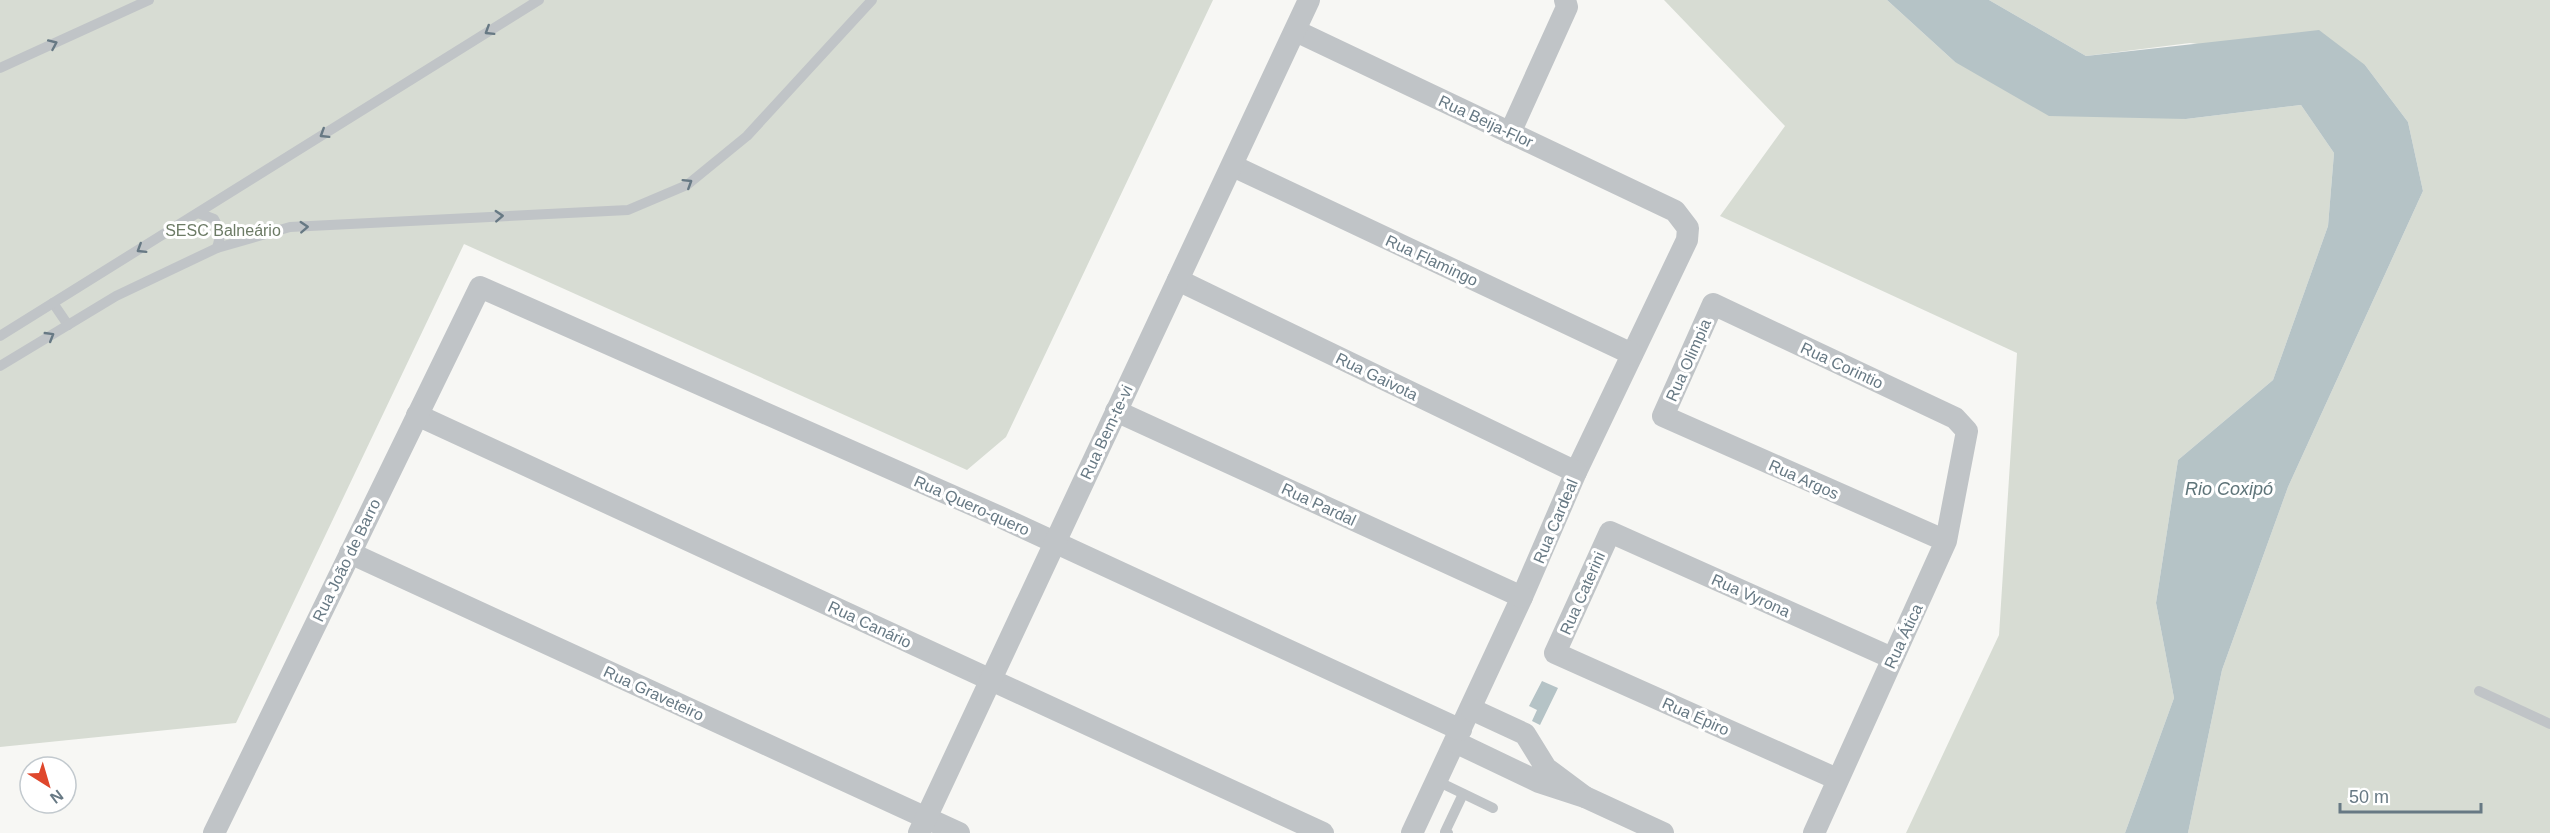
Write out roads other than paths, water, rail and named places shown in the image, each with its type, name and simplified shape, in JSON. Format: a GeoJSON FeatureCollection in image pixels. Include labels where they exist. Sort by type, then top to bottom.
{"type":"FeatureCollection","features":[{"type":"Feature","properties":{"kind":"street"},"geometry":{"type":"LineString","coordinates":[[1296,31],[1309,0]]}},
{"type":"Feature","properties":{"kind":"street"},"geometry":{"type":"LineString","coordinates":[[1510,133],[1568,7],[1565,0]]}},
{"type":"Feature","properties":{"kind":"street","name":"Rua Beija-Flor"},"geometry":{"type":"LineString","coordinates":[[1296,31],[1675,211]]}},
{"type":"Feature","properties":{"kind":"street","name":"Rua Bem-te-vi"},"geometry":{"type":"LineString","coordinates":[[922,825],[1296,31]]}},
{"type":"Feature","properties":{"kind":"street","name":"Rua Flamingo"},"geometry":{"type":"LineString","coordinates":[[1233,166],[1632,354]]}},
{"type":"Feature","properties":{"kind":"street","name":"Rua Cardeal"},"geometry":{"type":"LineString","coordinates":[[1412,833],[1522,597],[1576,472],[1687,240],[1688,228],[1675,211]]}},
{"type":"Feature","properties":{"kind":"street","name":"Rua Gaivota"},"geometry":{"type":"LineString","coordinates":[[1178,280],[1576,472]]}},
{"type":"Feature","properties":{"kind":"street","name":"Rua João de Barro"},"geometry":{"type":"LineString","coordinates":[[214,833],[480,288]]}},
{"type":"Feature","properties":{"kind":"street","name":"Rua Quero-quero"},"geometry":{"type":"LineString","coordinates":[[480,288],[1054,542],[1461,731]]}},
{"type":"Feature","properties":{"kind":"street","name":"Rua Olimpia"},"geometry":{"type":"LineString","coordinates":[[1663,416],[1713,304]]}},
{"type":"Feature","properties":{"kind":"street","name":"Rua Corintio"},"geometry":{"type":"LineString","coordinates":[[1713,304],[1955,418],[1967,431]]}},
{"type":"Feature","properties":{"kind":"street","name":"Rua Pardal"},"geometry":{"type":"LineString","coordinates":[[1116,411],[1522,597]]}},
{"type":"Feature","properties":{"kind":"street","name":"Rua Canário"},"geometry":{"type":"LineString","coordinates":[[417,415],[1323,833]]}},
{"type":"Feature","properties":{"kind":"street","name":"Rua Argos"},"geometry":{"type":"LineString","coordinates":[[1663,416],[1946,541]]}},
{"type":"Feature","properties":{"kind":"street","name":"Rua Ática"},"geometry":{"type":"LineString","coordinates":[[1814,833],[1946,541],[1967,431]]}},
{"type":"Feature","properties":{"kind":"street","name":"Rua Caterini"},"geometry":{"type":"LineString","coordinates":[[1555,653],[1610,532]]}},
{"type":"Feature","properties":{"kind":"street","name":"Rua Vyrona"},"geometry":{"type":"LineString","coordinates":[[1610,532],[1892,658]]}},
{"type":"Feature","properties":{"kind":"street","name":"Rua Graveteiro"},"geometry":{"type":"LineString","coordinates":[[350,554],[922,825],[958,833]]}},
{"type":"Feature","properties":{"kind":"street","name":"Rua Épiro"},"geometry":{"type":"LineString","coordinates":[[1555,653],[1837,779]]}},
{"type":"Feature","properties":{"kind":"street"},"geometry":{"type":"LineString","coordinates":[[1461,731],[1525,734],[1538,751],[1546,768],[1585,797]]}},
{"type":"Feature","properties":{"kind":"street"},"geometry":{"type":"LineString","coordinates":[[1461,731],[1513,761],[1533,779],[1585,797],[1663,833]]}},
{"type":"Feature","properties":{"kind":"lane"},"geometry":{"type":"LineString","coordinates":[[0,68],[149,0]]}},
{"type":"Feature","properties":{"kind":"lane"},"geometry":{"type":"LineString","coordinates":[[0,336],[539,0]]}},
{"type":"Feature","properties":{"kind":"lane"},"geometry":{"type":"LineString","coordinates":[[0,366],[116,296],[217,248],[290,227],[628,210],[687,185],[747,136],[872,0]]}},
{"type":"Feature","properties":{"kind":"lane"},"geometry":{"type":"LineString","coordinates":[[198,213],[214,219],[221,233],[217,248]]}},
{"type":"Feature","properties":{"kind":"lane"},"geometry":{"type":"LineString","coordinates":[[53,303],[69,325]]}},
{"type":"Feature","properties":{"kind":"lane"},"geometry":{"type":"LineString","coordinates":[[2479,691],[2550,724]]}},
{"type":"Feature","properties":{"kind":"lane"},"geometry":{"type":"LineString","coordinates":[[1437,781],[1494,808]]}},
{"type":"Feature","properties":{"kind":"lane"},"geometry":{"type":"LineString","coordinates":[[1448,833],[1445,832],[1463,794]]}},
{"type":"Feature","properties":{"kind":"water","name":"Rio Coxipó"},"geometry":{"type":"Polygon","coordinates":[[[1887,0],[1989,0],[2086,56],[2319,30],[2365,65],[2408,122],[2423,191],[2288,487],[2222,670],[2188,833],[2125,833],[2174,698],[2156,603],[2178,460],[2273,380],[2328,226],[2334,153],[2301,105],[2186,119],[2049,116],[1955,62],[1887,0]]]}},
{"type":"Feature","properties":{"kind":"water"},"geometry":{"type":"Polygon","coordinates":[[[1542,681],[1558,688],[1540,725],[1532,721],[1537,710],[1529,706],[1542,681]]]}},
{"type":"Feature","properties":{"kind":"park label","name":"SESC Balneário"},"geometry":{"type":"Point","coordinates":[223,230]}}]}
